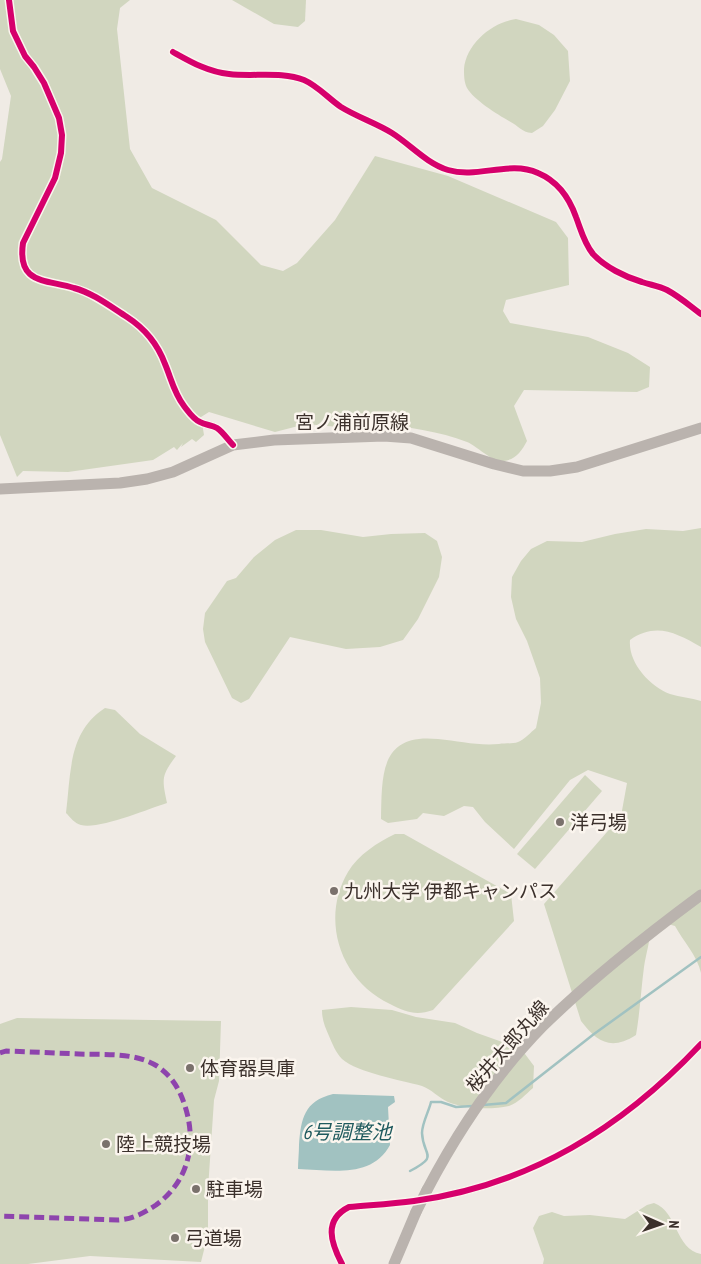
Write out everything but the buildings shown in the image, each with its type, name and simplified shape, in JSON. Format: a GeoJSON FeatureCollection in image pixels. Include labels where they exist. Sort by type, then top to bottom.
{"type":"FeatureCollection","features":[{"type":"Feature","properties":{"kind":"main road","name":"宮ノ浦前原線"},"geometry":{"type":"LineString","coordinates":[[0,489],[120,484],[147,479],[173,472],[233,445],[274,440],[384,436],[411,438],[523,471],[550,471],[577,467],[701,428]]}},
{"type":"Feature","properties":{"kind":"main road","name":"桜井太郎丸線"},"geometry":{"type":"LineString","coordinates":[[394,1264],[416,1212],[448,1150],[511,1062],[542,1027],[604,972],[701,895]]}},
{"type":"Feature","properties":{"kind":"street"},"geometry":{"type":"LineString","coordinates":[[9,0],[11,19],[16,37],[25,56],[44,83],[59,118],[62,135],[61,153],[55,178],[23,243],[22,255],[26,269],[36,279],[75,288],[136,323],[149,336],[157,349],[183,405],[199,421],[217,428],[233,445]]}},
{"type":"Feature","properties":{"kind":"street"},"geometry":{"type":"LineString","coordinates":[[173,52],[215,72],[237,75],[288,76],[306,81],[343,108],[392,133],[416,152],[446,169],[474,173],[515,167],[538,173],[550,179],[565,193],[577,217],[586,244],[594,255],[627,277],[666,290],[686,301],[701,314]]}},
{"type":"Feature","properties":{"kind":"street"},"geometry":{"type":"LineString","coordinates":[[342,1264],[332,1241],[331,1232],[336,1216],[341,1211],[349,1207],[415,1201],[480,1186],[551,1160],[578,1146],[629,1111],[684,1062],[701,1044]]}},
{"type":"Feature","properties":{"kind":"green space"},"geometry":{"type":"Polygon","coordinates":[[[0,0],[130,0],[120,8],[117,29],[130,149],[152,188],[216,220],[261,265],[283,271],[297,263],[335,220],[375,156],[448,176],[556,222],[568,238],[569,285],[506,300],[503,311],[510,323],[588,337],[628,353],[650,367],[649,387],[637,392],[524,390],[514,406],[527,441],[514,458],[506,461],[493,459],[471,444],[456,438],[413,428],[380,423],[371,430],[306,424],[275,432],[209,412],[201,417],[204,435],[196,442],[192,439],[181,447],[183,443],[177,450],[174,447],[153,460],[68,472],[23,471],[17,477],[0,435],[0,162],[11,96],[0,69],[0,0]]]}},
{"type":"Feature","properties":{"kind":"green space"},"geometry":{"type":"Polygon","coordinates":[[[232,0],[306,0],[305,21],[298,27],[274,24],[232,0]]]}},
{"type":"Feature","properties":{"kind":"green space"},"geometry":{"type":"Polygon","coordinates":[[[516,19],[539,25],[554,35],[568,51],[570,81],[555,110],[543,126],[532,133],[523,130],[480,102],[470,93],[464,78],[466,60],[475,43],[498,25],[516,19]]]}},
{"type":"Feature","properties":{"kind":"green space"},"geometry":{"type":"Polygon","coordinates":[[[701,528],[701,647],[683,637],[657,631],[639,635],[630,640],[630,648],[636,665],[655,685],[670,694],[701,701],[701,973],[693,954],[675,926],[661,922],[651,927],[636,1035],[619,1043],[605,1042],[593,1034],[581,1021],[544,904],[621,816],[627,783],[588,770],[570,780],[514,849],[485,822],[473,807],[464,806],[444,816],[423,813],[417,819],[388,823],[381,819],[384,772],[388,760],[395,750],[405,743],[419,739],[438,739],[484,744],[514,743],[523,740],[536,728],[541,703],[540,678],[527,641],[516,619],[511,597],[512,577],[521,561],[531,549],[547,541],[582,542],[646,529],[683,531],[701,528]]]}},
{"type":"Feature","properties":{"kind":"green space"},"geometry":{"type":"Polygon","coordinates":[[[296,530],[321,530],[363,537],[425,533],[437,541],[442,557],[439,577],[418,619],[403,640],[380,647],[346,649],[290,637],[249,699],[241,703],[232,698],[205,642],[203,629],[205,613],[227,581],[236,578],[254,557],[275,540],[296,530]]]}},
{"type":"Feature","properties":{"kind":"green space"},"geometry":{"type":"Polygon","coordinates":[[[105,708],[115,710],[140,734],[176,756],[165,773],[164,778],[167,803],[111,822],[89,826],[81,825],[66,813],[74,754],[84,729],[105,708]]]}},
{"type":"Feature","properties":{"kind":"green space","name":"洋弓場"},"geometry":{"type":"Polygon","coordinates":[[[585,775],[602,791],[535,869],[517,854],[585,775]]]}},
{"type":"Feature","properties":{"kind":"green space"},"geometry":{"type":"Polygon","coordinates":[[[395,834],[404,834],[511,894],[514,921],[433,1010],[421,1013],[406,1011],[390,1004],[373,994],[358,980],[347,965],[340,947],[336,928],[336,909],[340,890],[348,872],[357,860],[369,850],[395,834]]]}},
{"type":"Feature","properties":{"kind":"green space"},"geometry":{"type":"Polygon","coordinates":[[[351,1007],[392,1010],[416,1017],[455,1023],[511,1045],[525,1054],[534,1066],[533,1088],[519,1101],[509,1106],[470,1107],[448,1102],[422,1086],[380,1076],[349,1064],[342,1059],[333,1045],[326,1030],[322,1010],[351,1007]]]}},
{"type":"Feature","properties":{"kind":"green space","name":"陸上競技場"},"geometry":{"type":"Polygon","coordinates":[[[17,1018],[221,1021],[219,1081],[214,1100],[208,1189],[208,1234],[201,1262],[90,1256],[28,1264],[0,1264],[0,1024],[17,1018]]]}},
{"type":"Feature","properties":{"kind":"green space"},"geometry":{"type":"Polygon","coordinates":[[[654,1203],[668,1214],[686,1245],[692,1251],[701,1254],[701,1264],[543,1264],[544,1259],[533,1228],[539,1216],[552,1212],[564,1216],[590,1215],[625,1219],[647,1205],[654,1203]]]}},
{"type":"Feature","properties":{"kind":"water","name":"6号調整池"},"geometry":{"type":"Polygon","coordinates":[[[333,1094],[394,1096],[395,1102],[388,1107],[390,1145],[382,1156],[373,1163],[361,1168],[336,1171],[298,1169],[301,1127],[306,1112],[316,1101],[333,1094]]]}},
{"type":"Feature","properties":{"kind":"waterway"},"geometry":{"type":"LineString","coordinates":[[483,1105],[506,1103],[594,1034],[701,957]]}},
{"type":"Feature","properties":{"kind":"waterway"},"geometry":{"type":"LineString","coordinates":[[410,1171],[425,1162],[428,1155],[422,1133],[431,1102],[441,1102],[456,1107],[473,1106]]}},
{"type":"Feature","properties":{"kind":"marked path"},"geometry":{"type":"LineString","coordinates":[[0,1053],[6,1051],[139,1058],[157,1066],[167,1074],[178,1089],[189,1120],[190,1134],[187,1160],[183,1173],[176,1185],[156,1205],[138,1215],[118,1220],[0,1216]]}},
{"type":"Feature","properties":{"kind":"cycle path"},"geometry":{"type":"LineString","coordinates":[[9,0],[13,31],[25,56],[44,83],[59,118],[62,135],[61,153],[55,178],[23,243],[22,257],[24,266],[36,278],[81,290],[95,297],[139,326],[158,350],[178,396],[189,412],[197,421],[217,428],[233,445]]}},
{"type":"Feature","properties":{"kind":"cycle path"},"geometry":{"type":"LineString","coordinates":[[173,52],[200,66],[221,73],[277,75],[304,80],[341,107],[392,133],[426,158],[448,170],[471,172],[516,168],[545,176],[557,185],[566,196],[587,245],[598,259],[622,274],[667,290],[701,314]]}},
{"type":"Feature","properties":{"kind":"cycle path"},"geometry":{"type":"LineString","coordinates":[[342,1264],[335,1248],[332,1225],[335,1218],[349,1207],[414,1201],[456,1193],[497,1182],[535,1166],[571,1148],[639,1102],[701,1044]]}},
{"type":"Feature","properties":{"kind":"place","name":"洋弓場"},"geometry":{"type":"Point","coordinates":[560,822]}},
{"type":"Feature","properties":{"kind":"place","name":"九州大学 伊都キャンパス"},"geometry":{"type":"Point","coordinates":[334,891]}},
{"type":"Feature","properties":{"kind":"place","name":"体育器具庫"},"geometry":{"type":"Point","coordinates":[190,1068]}},
{"type":"Feature","properties":{"kind":"place","name":"陸上競技場"},"geometry":{"type":"Point","coordinates":[106,1144]}},
{"type":"Feature","properties":{"kind":"place","name":"駐車場"},"geometry":{"type":"Point","coordinates":[196,1189]}},
{"type":"Feature","properties":{"kind":"place","name":"弓道場"},"geometry":{"type":"Point","coordinates":[175,1238]}}]}
